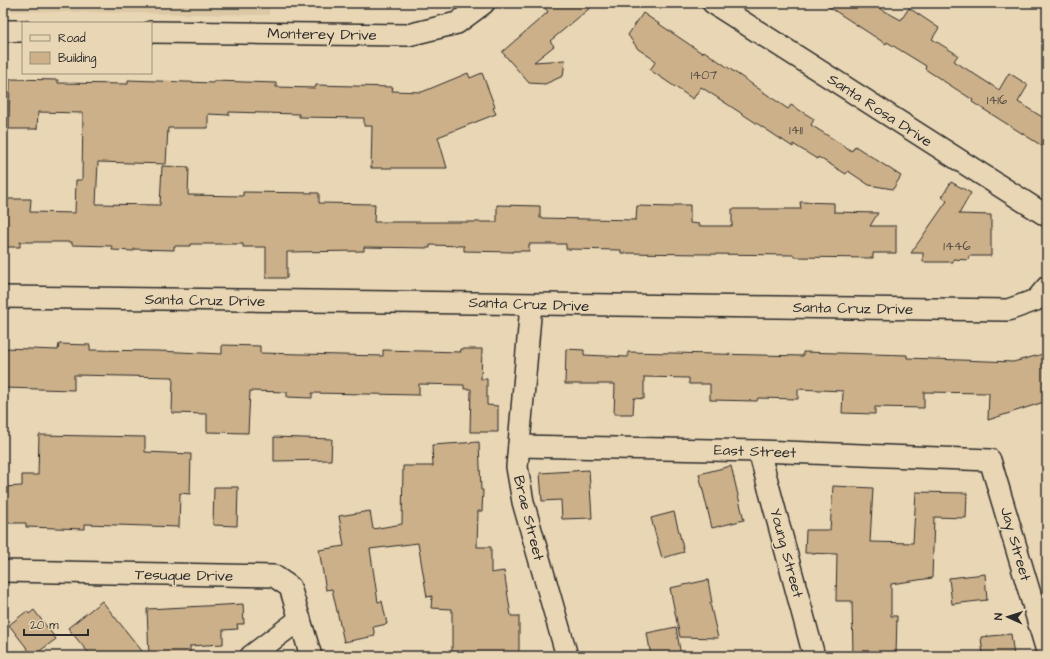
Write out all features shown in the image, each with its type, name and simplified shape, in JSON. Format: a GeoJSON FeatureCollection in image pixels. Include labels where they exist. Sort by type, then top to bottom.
{"type":"FeatureCollection","features":[{"type":"Feature","properties":{"kind":"street","name":"Monterey Drive"},"geometry":{"type":"LineString","coordinates":[[152,32],[408,35],[457,23],[484,3]]}},
{"type":"Feature","properties":{"kind":"street","name":"Santa Rosa Drive"},"geometry":{"type":"LineString","coordinates":[[713,3],[1047,216]]}},
{"type":"Feature","properties":{"kind":"street"},"geometry":{"type":"LineString","coordinates":[[3,31],[22,31]]}},
{"type":"Feature","properties":{"kind":"street","name":"Santa Cruz Drive"},"geometry":{"type":"LineString","coordinates":[[3,297],[1008,310],[1036,300],[1047,287]]}},
{"type":"Feature","properties":{"kind":"street","name":"Brae Street"},"geometry":{"type":"LineString","coordinates":[[531,305],[517,467],[523,502],[567,656]]}},
{"type":"Feature","properties":{"kind":"street","name":"East Street"},"geometry":{"type":"LineString","coordinates":[[519,446],[759,451],[990,460]]}},
{"type":"Feature","properties":{"kind":"street","name":"Young Street"},"geometry":{"type":"LineString","coordinates":[[759,451],[814,656]]}},
{"type":"Feature","properties":{"kind":"street","name":"Jay Street"},"geometry":{"type":"LineString","coordinates":[[990,460],[1047,651]]}},
{"type":"Feature","properties":{"kind":"street","name":"Tesuque Drive"},"geometry":{"type":"LineString","coordinates":[[3,571],[274,576],[290,587],[310,656]]}},
{"type":"Feature","properties":{"kind":"street"},"geometry":{"type":"LineString","coordinates":[[251,656],[300,620]]}},
{"type":"Feature","properties":{"kind":"shaded area"},"geometry":{"type":"Polygon","coordinates":[[[3,3],[269,3],[269,15],[3,11],[3,3]]]}},
{"type":"Feature","properties":{"kind":"building"},"geometry":{"type":"Polygon","coordinates":[[[541,3],[596,3],[550,41],[554,46],[534,62],[565,60],[563,76],[545,84],[529,83],[502,52],[548,12],[541,3]]]}},
{"type":"Feature","properties":{"kind":"building"},"geometry":{"type":"Polygon","coordinates":[[[823,3],[870,3],[901,20],[909,8],[939,28],[932,39],[958,55],[954,61],[999,90],[1009,73],[1028,85],[1018,102],[1047,120],[1047,149],[972,102],[973,100],[925,69],[926,66],[887,42],[886,44],[823,3]]]}},
{"type":"Feature","properties":{"kind":"building"},"geometry":{"type":"Polygon","coordinates":[[[643,13],[702,53],[704,51],[788,109],[791,105],[814,119],[811,125],[852,151],[855,146],[901,176],[893,189],[869,185],[848,171],[846,174],[818,157],[817,159],[793,144],[793,147],[701,87],[693,99],[650,70],[656,61],[638,49],[628,35],[643,13]]]}},
{"type":"Feature","properties":{"kind":"building"},"geometry":{"type":"Polygon","coordinates":[[[468,73],[470,78],[482,73],[495,107],[493,108],[496,114],[438,137],[447,168],[371,168],[372,126],[364,126],[364,118],[299,117],[299,114],[229,112],[229,115],[208,114],[208,128],[168,128],[166,164],[98,162],[96,204],[160,205],[162,166],[189,167],[188,195],[243,196],[243,192],[319,193],[319,203],[375,204],[374,222],[497,222],[497,205],[540,206],[540,218],[636,220],[637,206],[674,207],[674,205],[690,205],[690,223],[699,224],[698,226],[732,226],[732,209],[801,209],[800,202],[834,203],[834,212],[878,213],[870,226],[896,226],[896,253],[873,253],[873,258],[794,257],[794,255],[621,253],[621,250],[566,249],[566,244],[529,244],[529,251],[513,252],[464,251],[464,246],[430,245],[430,248],[364,247],[364,251],[287,252],[287,278],[266,278],[266,247],[243,247],[243,244],[191,244],[191,246],[174,246],[174,250],[134,249],[134,251],[112,250],[112,246],[72,245],[72,242],[20,242],[20,247],[3,247],[3,199],[31,199],[30,212],[75,213],[76,180],[82,180],[83,113],[38,112],[37,129],[9,129],[10,79],[58,80],[58,83],[128,84],[128,80],[214,83],[214,81],[276,83],[276,87],[315,88],[316,85],[393,87],[392,91],[422,92],[468,73]]]}},
{"type":"Feature","properties":{"kind":"building"},"geometry":{"type":"Polygon","coordinates":[[[951,182],[971,193],[959,214],[991,215],[991,256],[969,256],[968,260],[953,259],[953,262],[923,262],[923,253],[911,253],[947,201],[942,197],[951,182]]]}},
{"type":"Feature","properties":{"kind":"building"},"geometry":{"type":"Polygon","coordinates":[[[59,344],[90,345],[90,350],[222,354],[222,345],[260,346],[260,353],[383,356],[383,350],[461,352],[460,349],[482,349],[481,379],[487,379],[487,405],[498,406],[498,432],[470,432],[471,389],[464,389],[464,385],[419,384],[419,395],[312,393],[312,398],[287,397],[287,392],[250,391],[248,433],[207,432],[207,414],[172,413],[173,377],[74,375],[74,390],[3,388],[3,348],[58,350],[59,344]]]}},
{"type":"Feature","properties":{"kind":"building"},"geometry":{"type":"Polygon","coordinates":[[[566,349],[584,350],[584,355],[628,357],[628,352],[803,356],[803,352],[907,355],[907,358],[1013,362],[1047,353],[1047,401],[988,420],[989,393],[924,392],[924,408],[875,407],[875,414],[842,413],[843,391],[798,389],[798,399],[758,398],[757,401],[710,400],[710,384],[689,384],[689,378],[644,377],[644,399],[634,398],[633,414],[614,414],[615,384],[565,384],[566,349]]]}},
{"type":"Feature","properties":{"kind":"building"},"geometry":{"type":"Polygon","coordinates":[[[39,435],[145,437],[145,452],[191,454],[190,494],[180,493],[179,527],[85,524],[85,529],[26,527],[26,523],[3,523],[3,487],[22,486],[22,475],[38,475],[39,435]]]}},
{"type":"Feature","properties":{"kind":"building"},"geometry":{"type":"Polygon","coordinates":[[[274,437],[332,439],[331,460],[274,461],[274,437]]]}},
{"type":"Feature","properties":{"kind":"building"},"geometry":{"type":"Polygon","coordinates":[[[479,442],[481,490],[483,490],[482,511],[478,511],[477,547],[491,547],[491,573],[504,571],[511,616],[519,616],[519,656],[478,656],[479,653],[452,653],[452,609],[431,608],[432,596],[427,597],[418,543],[370,549],[378,602],[382,601],[387,624],[373,627],[375,636],[344,642],[332,589],[326,590],[319,550],[344,546],[339,516],[370,511],[373,529],[402,524],[403,466],[433,466],[432,445],[479,442]]]}},
{"type":"Feature","properties":{"kind":"building"},"geometry":{"type":"Polygon","coordinates":[[[731,466],[744,520],[712,528],[699,474],[731,466]]]}},
{"type":"Feature","properties":{"kind":"building"},"geometry":{"type":"Polygon","coordinates":[[[589,470],[592,518],[562,519],[561,500],[542,501],[540,473],[589,470]]]}},
{"type":"Feature","properties":{"kind":"building"},"geometry":{"type":"Polygon","coordinates":[[[833,486],[873,488],[870,542],[913,543],[916,492],[967,493],[966,518],[934,517],[932,578],[891,584],[891,616],[897,616],[896,656],[853,656],[852,601],[836,601],[837,554],[805,553],[806,530],[830,530],[833,486]]]}},
{"type":"Feature","properties":{"kind":"building"},"geometry":{"type":"Polygon","coordinates":[[[214,487],[238,487],[237,526],[213,525],[214,487]]]}},
{"type":"Feature","properties":{"kind":"building"},"geometry":{"type":"Polygon","coordinates":[[[674,512],[684,552],[662,558],[651,518],[674,512]]]}},
{"type":"Feature","properties":{"kind":"building"},"geometry":{"type":"Polygon","coordinates":[[[985,574],[987,600],[952,604],[949,578],[985,574]]]}},
{"type":"Feature","properties":{"kind":"building"},"geometry":{"type":"Polygon","coordinates":[[[708,580],[712,603],[710,603],[718,638],[680,637],[670,588],[708,580]]]}},
{"type":"Feature","properties":{"kind":"building"},"geometry":{"type":"Polygon","coordinates":[[[102,601],[146,656],[91,656],[68,628],[102,601]]]}},
{"type":"Feature","properties":{"kind":"building"},"geometry":{"type":"Polygon","coordinates":[[[243,604],[244,624],[237,624],[238,629],[223,630],[223,644],[190,646],[190,656],[149,656],[147,609],[243,604]]]}},
{"type":"Feature","properties":{"kind":"building"},"geometry":{"type":"Polygon","coordinates":[[[34,610],[56,639],[33,656],[9,625],[27,611],[29,614],[34,610]]]}},
{"type":"Feature","properties":{"kind":"building"},"geometry":{"type":"Polygon","coordinates":[[[676,627],[681,656],[651,656],[647,633],[676,627]]]}},
{"type":"Feature","properties":{"kind":"building"},"geometry":{"type":"Polygon","coordinates":[[[1011,634],[1014,656],[983,656],[981,637],[1011,634]]]}}]}
